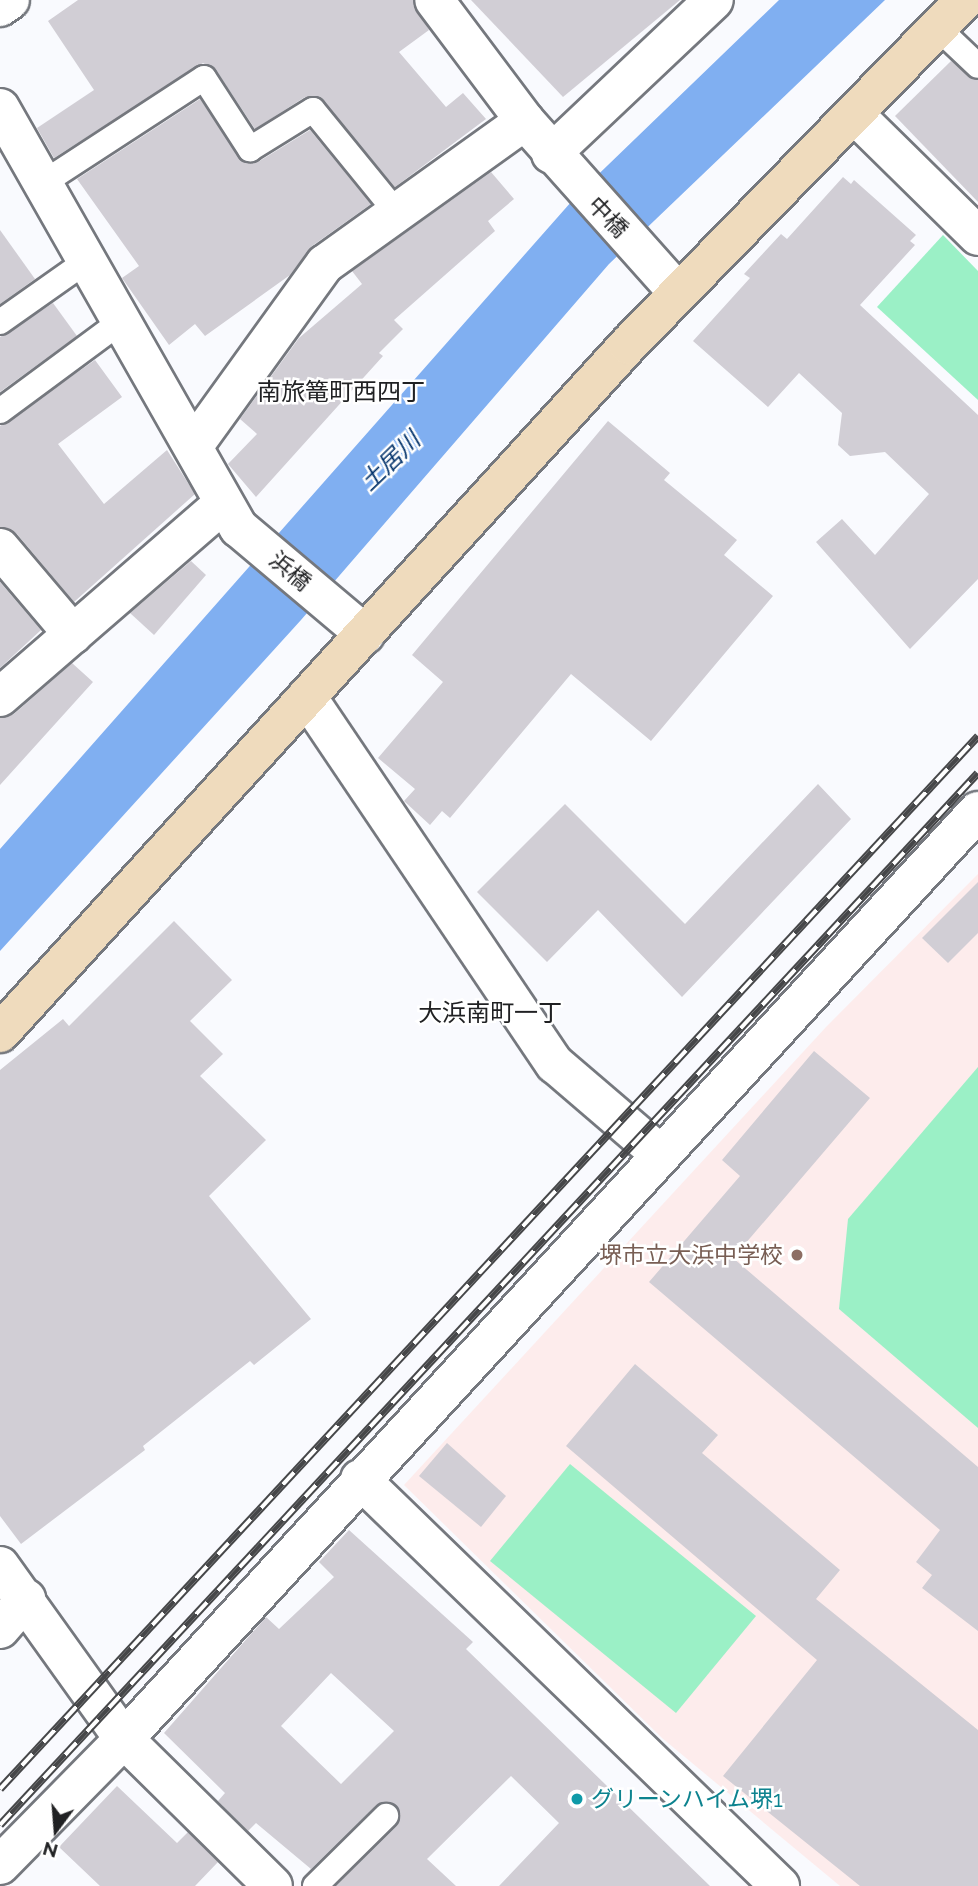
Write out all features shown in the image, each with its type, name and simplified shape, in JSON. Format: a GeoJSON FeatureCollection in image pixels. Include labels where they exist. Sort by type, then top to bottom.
{"type":"FeatureCollection","features":[{"type":"Feature","properties":{"kind":"street"},"geometry":{"type":"LineString","coordinates":[[0,7],[10,0]]}},
{"type":"Feature","properties":{"kind":"street","name":"中橋"},"geometry":{"type":"LineString","coordinates":[[434,0],[558,164],[678,293]]}},
{"type":"Feature","properties":{"kind":"street"},"geometry":{"type":"LineString","coordinates":[[558,164],[714,0]]}},
{"type":"Feature","properties":{"kind":"street"},"geometry":{"type":"LineString","coordinates":[[0,1033],[307,697],[353,624],[965,0]]}},
{"type":"Feature","properties":{"kind":"street"},"geometry":{"type":"LineString","coordinates":[[0,108],[195,444],[231,516],[73,634],[0,697]]}},
{"type":"Feature","properties":{"kind":"street"},"geometry":{"type":"LineString","coordinates":[[854,114],[978,236]]}},
{"type":"Feature","properties":{"kind":"street"},"geometry":{"type":"LineString","coordinates":[[195,444],[325,264],[525,121]]}},
{"type":"Feature","properties":{"kind":"street","name":"浜橋"},"geometry":{"type":"LineString","coordinates":[[231,516],[353,624]]}},
{"type":"Feature","properties":{"kind":"street"},"geometry":{"type":"LineString","coordinates":[[0,548],[73,634]]}},
{"type":"Feature","properties":{"kind":"street"},"geometry":{"type":"LineString","coordinates":[[307,697],[555,1064],[659,1153]]}},
{"type":"Feature","properties":{"kind":"street"},"geometry":{"type":"LineString","coordinates":[[0,1866],[124,1739],[659,1153],[978,811]]}},
{"type":"Feature","properties":{"kind":"street"},"geometry":{"type":"LineString","coordinates":[[360,1479],[780,1886]]}},
{"type":"Feature","properties":{"kind":"street"},"geometry":{"type":"LineString","coordinates":[[0,1566],[124,1739],[273,1886]]}},
{"type":"Feature","properties":{"kind":"street"},"geometry":{"type":"LineString","coordinates":[[0,1629],[26,1599]]}},
{"type":"Feature","properties":{"kind":"lane"},"geometry":{"type":"LineString","coordinates":[[938,28],[978,66]]}},
{"type":"Feature","properties":{"kind":"lane"},"geometry":{"type":"LineString","coordinates":[[43,183],[204,78],[250,149],[313,110],[397,213]]}},
{"type":"Feature","properties":{"kind":"lane"},"geometry":{"type":"LineString","coordinates":[[0,322],[89,261]]}},
{"type":"Feature","properties":{"kind":"lane"},"geometry":{"type":"LineString","coordinates":[[0,411],[123,320]]}},
{"type":"Feature","properties":{"kind":"lane"},"geometry":{"type":"LineString","coordinates":[[315,1886],[386,1816]]}},
{"type":"Feature","properties":{"kind":"shaded area","name":"堺市立大浜中学校"},"geometry":{"type":"Polygon","coordinates":[[[978,874],[978,1886],[840,1886],[662,1738],[404,1485],[827,1026],[978,874]]]}},
{"type":"Feature","properties":{"kind":"green space"},"geometry":{"type":"Polygon","coordinates":[[[943,235],[978,271],[978,400],[877,307],[943,235]]]}},
{"type":"Feature","properties":{"kind":"green space"},"geometry":{"type":"Polygon","coordinates":[[[978,1067],[978,1428],[839,1309],[848,1219],[978,1067]]]}},
{"type":"Feature","properties":{"kind":"green space"},"geometry":{"type":"Polygon","coordinates":[[[570,1464],[756,1616],[676,1713],[490,1561],[570,1464]]]}},
{"type":"Feature","properties":{"kind":"water","name":"土居川"},"geometry":{"type":"Polygon","coordinates":[[[779,0],[885,0],[609,264],[301,620],[0,951],[0,849],[579,193],[779,0]]]}},
{"type":"Feature","properties":{"kind":"building"},"geometry":{"type":"Polygon","coordinates":[[[78,0],[413,0],[429,30],[399,52],[446,107],[463,93],[486,119],[395,187],[319,97],[305,97],[255,129],[216,70],[203,63],[54,158],[37,128],[94,90],[48,21],[78,0]]]}},
{"type":"Feature","properties":{"kind":"building"},"geometry":{"type":"Polygon","coordinates":[[[471,0],[680,0],[563,97],[471,0]]]}},
{"type":"Feature","properties":{"kind":"building"},"geometry":{"type":"Polygon","coordinates":[[[951,61],[978,80],[978,202],[895,116],[951,61]]]}},
{"type":"Feature","properties":{"kind":"building"},"geometry":{"type":"Polygon","coordinates":[[[200,99],[244,162],[258,162],[310,130],[371,204],[312,246],[290,275],[205,336],[195,324],[169,345],[122,278],[139,266],[77,179],[200,99]]]}},
{"type":"Feature","properties":{"kind":"building"},"geometry":{"type":"Polygon","coordinates":[[[491,172],[514,199],[488,221],[495,231],[394,320],[403,329],[379,353],[383,356],[256,497],[228,464],[257,434],[240,419],[299,338],[362,284],[352,271],[491,172]]]}},
{"type":"Feature","properties":{"kind":"building"},"geometry":{"type":"Polygon","coordinates":[[[843,177],[851,184],[854,180],[916,235],[910,241],[915,245],[860,305],[978,415],[978,579],[910,649],[816,542],[842,519],[875,555],[929,494],[885,452],[850,456],[838,445],[842,413],[799,373],[768,407],[693,341],[750,278],[744,274],[781,234],[787,239],[843,177]]]}},
{"type":"Feature","properties":{"kind":"building"},"geometry":{"type":"Polygon","coordinates":[[[0,230],[35,279],[0,304],[0,230]]]}},
{"type":"Feature","properties":{"kind":"building"},"geometry":{"type":"Polygon","coordinates":[[[53,303],[77,336],[0,392],[0,337],[53,303]]]}},
{"type":"Feature","properties":{"kind":"building"},"geometry":{"type":"Polygon","coordinates":[[[95,360],[122,397],[58,444],[104,504],[167,450],[195,494],[74,602],[17,534],[0,527],[0,426],[95,360]]]}},
{"type":"Feature","properties":{"kind":"building"},"geometry":{"type":"Polygon","coordinates":[[[608,421],[670,473],[664,480],[737,540],[724,555],[773,596],[651,741],[571,674],[450,818],[442,811],[430,825],[404,801],[415,789],[378,758],[443,682],[412,655],[608,421]]]}},
{"type":"Feature","properties":{"kind":"building"},"geometry":{"type":"Polygon","coordinates":[[[191,561],[206,575],[154,635],[130,613],[191,561]]]}},
{"type":"Feature","properties":{"kind":"building"},"geometry":{"type":"Polygon","coordinates":[[[0,582],[41,630],[0,668],[0,582]]]}},
{"type":"Feature","properties":{"kind":"building"},"geometry":{"type":"Polygon","coordinates":[[[72,663],[93,682],[0,785],[0,718],[14,714],[72,663]]]}},
{"type":"Feature","properties":{"kind":"building"},"geometry":{"type":"Polygon","coordinates":[[[818,784],[851,819],[682,997],[598,910],[547,962],[477,892],[565,804],[685,924],[818,784]]]}},
{"type":"Feature","properties":{"kind":"building"},"geometry":{"type":"Polygon","coordinates":[[[978,882],[978,933],[948,963],[922,938],[978,882]]]}},
{"type":"Feature","properties":{"kind":"building"},"geometry":{"type":"Polygon","coordinates":[[[174,921],[232,980],[190,1021],[223,1054],[200,1076],[266,1140],[209,1196],[311,1319],[254,1365],[250,1361],[143,1446],[145,1450],[21,1544],[0,1516],[0,1070],[63,1019],[69,1026],[174,921]]]}},
{"type":"Feature","properties":{"kind":"building"},"geometry":{"type":"Polygon","coordinates":[[[814,1051],[870,1098],[733,1258],[978,1467],[978,1631],[922,1588],[932,1575],[916,1562],[940,1530],[649,1282],[740,1176],[722,1160],[814,1051]]]}},
{"type":"Feature","properties":{"kind":"building"},"geometry":{"type":"Polygon","coordinates":[[[635,1364],[718,1435],[702,1453],[840,1570],[816,1599],[978,1730],[978,1886],[860,1886],[723,1776],[817,1660],[566,1446],[635,1364]]]}},
{"type":"Feature","properties":{"kind":"building"},"geometry":{"type":"Polygon","coordinates":[[[447,1443],[506,1496],[481,1527],[419,1476],[447,1443]]]}},
{"type":"Feature","properties":{"kind":"building"},"geometry":{"type":"Polygon","coordinates":[[[349,1530],[473,1642],[466,1649],[710,1886],[499,1886],[559,1823],[511,1776],[427,1859],[456,1886],[336,1886],[397,1826],[400,1813],[391,1802],[376,1805],[311,1869],[256,1823],[248,1831],[218,1801],[225,1793],[164,1733],[266,1617],[279,1629],[334,1577],[319,1562],[349,1530]],[[331,1673],[281,1726],[341,1784],[394,1731],[331,1673]]]}},
{"type":"Feature","properties":{"kind":"building"},"geometry":{"type":"Polygon","coordinates":[[[117,1786],[177,1843],[188,1832],[218,1862],[195,1886],[100,1886],[59,1847],[117,1786]]]}},
{"type":"Feature","properties":{"kind":"railway"},"geometry":{"type":"LineString","coordinates":[[0,1789],[978,736]]}},
{"type":"Feature","properties":{"kind":"railway"},"geometry":{"type":"LineString","coordinates":[[0,1825],[978,773]]}},
{"type":"Feature","properties":{"kind":"place","name":"堺市立大浜中学校"},"geometry":{"type":"Point","coordinates":[797,1255]}},
{"type":"Feature","properties":{"kind":"place","name":"グリーンハイム堺1"},"geometry":{"type":"Point","coordinates":[577,1799]}},
{"type":"Feature","properties":{"kind":"district","name":"南旅篭町西四丁"},"geometry":{"type":"Point","coordinates":[341,392]}},
{"type":"Feature","properties":{"kind":"district","name":"大浜南町一丁"},"geometry":{"type":"Point","coordinates":[490,1013]}}]}
